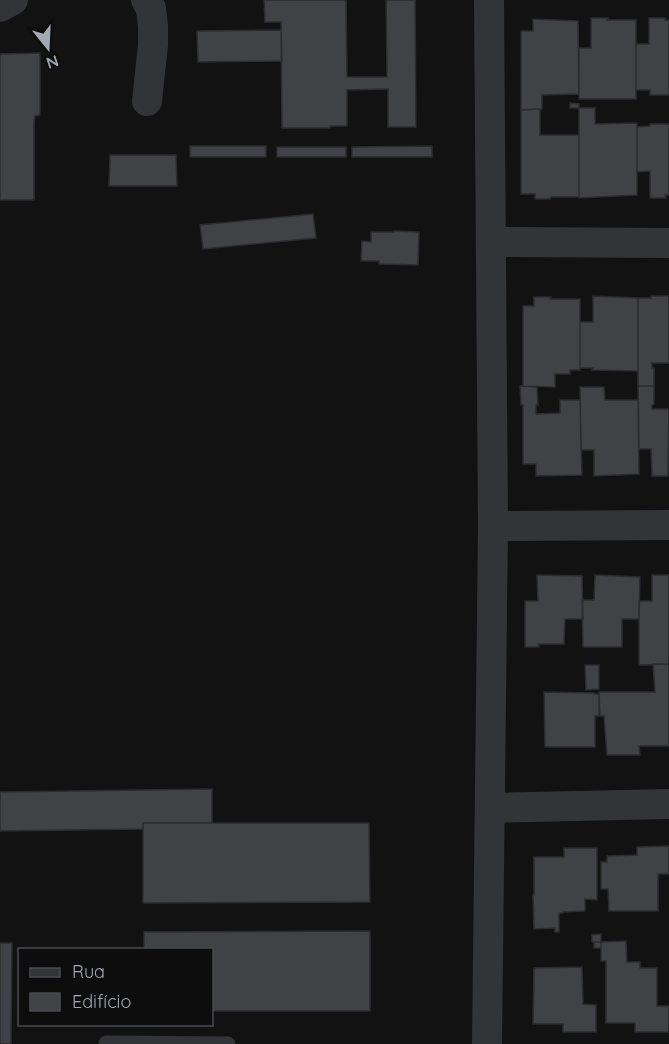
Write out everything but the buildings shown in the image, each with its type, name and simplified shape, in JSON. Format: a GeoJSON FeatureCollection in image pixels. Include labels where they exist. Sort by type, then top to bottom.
{"type":"FeatureCollection","features":[{"type":"Feature","properties":{"kind":"street"},"geometry":{"type":"LineString","coordinates":[[0,7],[13,0]]}},
{"type":"Feature","properties":{"kind":"street"},"geometry":{"type":"LineString","coordinates":[[146,0],[151,8],[153,26],[147,101]]}},
{"type":"Feature","properties":{"kind":"street"},"geometry":{"type":"LineString","coordinates":[[487,1044],[493,526],[489,0]]}},
{"type":"Feature","properties":{"kind":"street"},"geometry":{"type":"LineString","coordinates":[[491,242],[669,243]]}},
{"type":"Feature","properties":{"kind":"street"},"geometry":{"type":"LineString","coordinates":[[493,526],[669,525]]}},
{"type":"Feature","properties":{"kind":"street"},"geometry":{"type":"LineString","coordinates":[[490,808],[669,804]]}},
{"type":"Feature","properties":{"kind":"lane"},"geometry":{"type":"LineString","coordinates":[[106,1043],[228,1044]]}}]}
